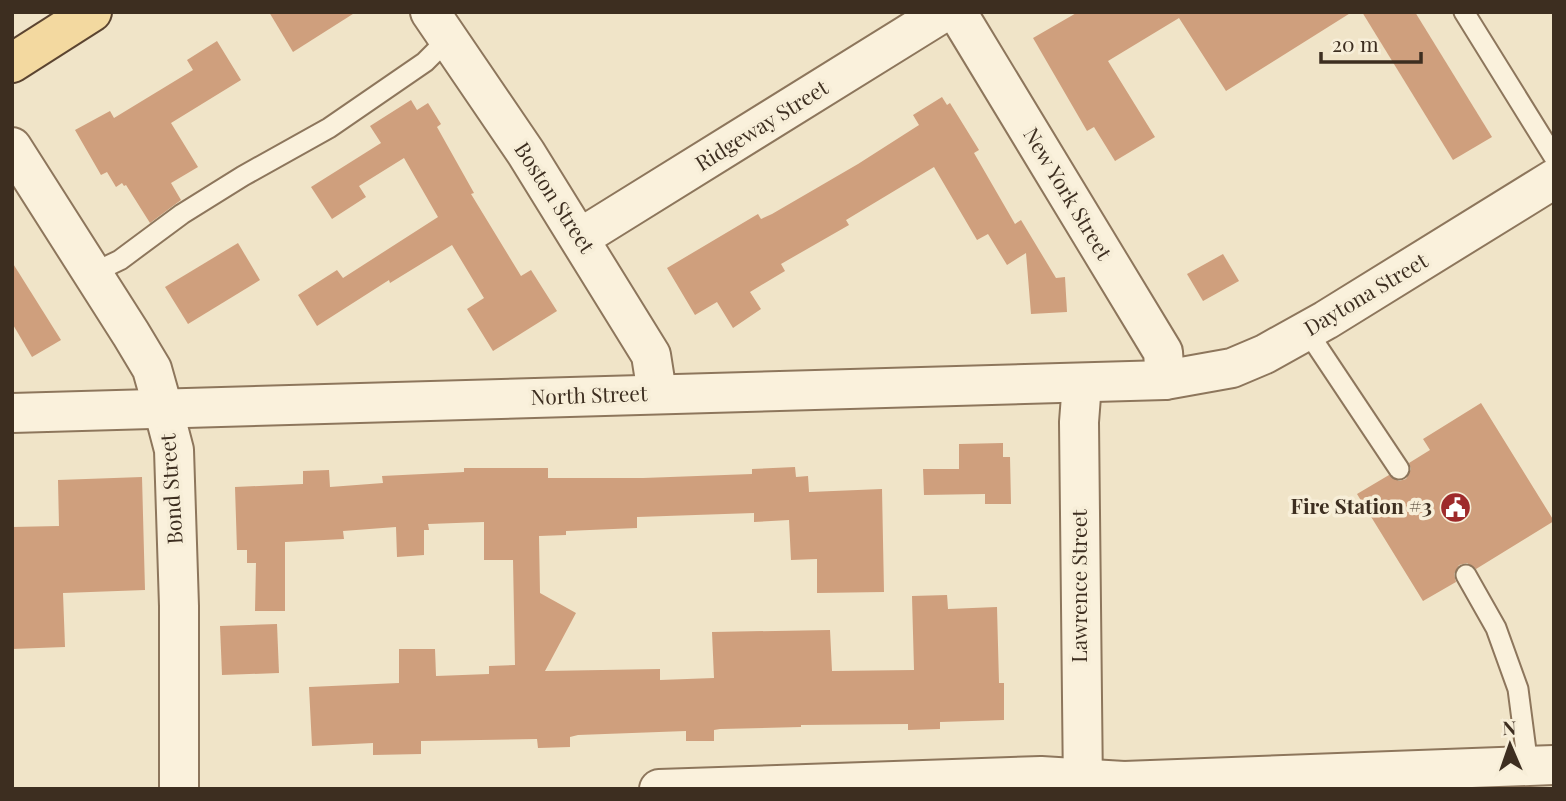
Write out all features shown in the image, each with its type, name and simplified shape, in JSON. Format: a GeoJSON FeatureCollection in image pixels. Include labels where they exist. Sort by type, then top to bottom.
{"type":"FeatureCollection","features":[{"type":"Feature","properties":{"kind":"main road"},"geometry":{"type":"LineString","coordinates":[[12,63],[92,12]]}},
{"type":"Feature","properties":{"kind":"street","name":"Ridgeway Street"},"geometry":{"type":"LineString","coordinates":[[580,238],[944,12]]}},
{"type":"Feature","properties":{"kind":"street","name":"New York Street"},"geometry":{"type":"LineString","coordinates":[[957,12],[1163,352],[1165,380]]}},
{"type":"Feature","properties":{"kind":"street","name":"Boston Street"},"geometry":{"type":"LineString","coordinates":[[439,26],[526,153],[651,355],[657,393]]}},
{"type":"Feature","properties":{"kind":"street","name":"Bond Street"},"geometry":{"type":"LineString","coordinates":[[12,147],[152,369],[174,450],[179,606],[179,789]]}},
{"type":"Feature","properties":{"kind":"street","name":"Daytona Street"},"geometry":{"type":"LineString","coordinates":[[1165,380],[1232,368],[1265,354],[1554,179]]}},
{"type":"Feature","properties":{"kind":"street","name":"North Street"},"geometry":{"type":"LineString","coordinates":[[12,413],[1165,380]]}},
{"type":"Feature","properties":{"kind":"street","name":"Lawrence Street"},"geometry":{"type":"LineString","coordinates":[[1082,383],[1079,422],[1082,784]]}},
{"type":"Feature","properties":{"kind":"street"},"geometry":{"type":"LineString","coordinates":[[659,789],[1041,776],[1082,784],[1541,765]]}},
{"type":"Feature","properties":{"kind":"lane"},"geometry":{"type":"LineString","coordinates":[[1464,12],[1554,157]]}},
{"type":"Feature","properties":{"kind":"lane"},"geometry":{"type":"LineString","coordinates":[[93,273],[120,260],[182,214],[243,176],[329,128],[425,62],[439,26]]}},
{"type":"Feature","properties":{"kind":"lane"},"geometry":{"type":"LineString","coordinates":[[1307,331],[1399,469]]}},
{"type":"Feature","properties":{"kind":"lane"},"geometry":{"type":"LineString","coordinates":[[1466,575],[1496,628],[1541,765]]}},
{"type":"Feature","properties":{"kind":"building"},"geometry":{"type":"Polygon","coordinates":[[[269,12],[356,12],[293,52],[269,12]]]}},
{"type":"Feature","properties":{"kind":"building"},"geometry":{"type":"Polygon","coordinates":[[[1078,12],[1352,12],[1226,91],[1179,18],[1108,61],[1155,137],[1115,161],[1094,127],[1087,131],[1033,38],[1078,12]]]}},
{"type":"Feature","properties":{"kind":"building"},"geometry":{"type":"Polygon","coordinates":[[[1362,12],[1415,12],[1492,137],[1453,160],[1362,12]]]}},
{"type":"Feature","properties":{"kind":"building"},"geometry":{"type":"Polygon","coordinates":[[[217,41],[241,80],[171,123],[198,167],[171,183],[181,200],[150,223],[126,185],[122,183],[116,187],[107,172],[101,175],[75,130],[110,111],[114,118],[193,70],[187,60],[217,41]]]}},
{"type":"Feature","properties":{"kind":"building"},"geometry":{"type":"Polygon","coordinates":[[[942,97],[947,105],[950,103],[979,150],[974,153],[1015,224],[1021,220],[1056,278],[1065,277],[1067,312],[1031,314],[1026,253],[1007,265],[988,234],[977,240],[934,167],[846,220],[849,225],[781,264],[785,271],[750,292],[761,309],[733,328],[717,302],[695,315],[667,268],[758,214],[761,219],[772,214],[858,164],[919,125],[913,115],[942,97]]]}},
{"type":"Feature","properties":{"kind":"building"},"geometry":{"type":"Polygon","coordinates":[[[411,100],[417,110],[428,103],[441,124],[437,127],[474,193],[471,194],[521,276],[531,270],[557,311],[493,351],[467,309],[484,298],[452,245],[390,283],[389,280],[317,326],[298,295],[337,270],[343,278],[438,217],[404,158],[359,186],[366,197],[332,219],[311,187],[381,143],[370,126],[411,100]]]}},
{"type":"Feature","properties":{"kind":"building"},"geometry":{"type":"Polygon","coordinates":[[[238,243],[260,280],[188,324],[165,287],[238,243]]]}},
{"type":"Feature","properties":{"kind":"building"},"geometry":{"type":"Polygon","coordinates":[[[1223,254],[1239,281],[1203,301],[1187,274],[1223,254]]]}},
{"type":"Feature","properties":{"kind":"building"},"geometry":{"type":"Polygon","coordinates":[[[12,262],[61,340],[32,357],[12,323],[12,262]]]}},
{"type":"Feature","properties":{"kind":"building","name":"Fire Station #3"},"geometry":{"type":"Polygon","coordinates":[[[1481,403],[1554,521],[1476,569],[1467,563],[1459,565],[1454,574],[1456,582],[1423,601],[1357,494],[1389,475],[1399,481],[1406,479],[1411,469],[1409,463],[1430,450],[1423,439],[1481,403]]]}},
{"type":"Feature","properties":{"kind":"building"},"geometry":{"type":"Polygon","coordinates":[[[1003,443],[1003,457],[1010,457],[1011,504],[985,504],[985,494],[924,495],[923,469],[959,469],[959,444],[1003,443]]]}},
{"type":"Feature","properties":{"kind":"building"},"geometry":{"type":"Polygon","coordinates":[[[795,467],[796,477],[808,476],[809,492],[882,489],[884,592],[817,593],[817,559],[791,560],[789,520],[754,522],[754,513],[637,517],[637,528],[566,531],[566,535],[539,536],[540,593],[576,613],[545,671],[660,669],[660,680],[714,678],[712,632],[830,630],[832,671],[914,670],[912,596],[947,595],[948,609],[997,607],[999,683],[1004,683],[1004,720],[940,722],[940,729],[908,730],[908,724],[720,729],[714,730],[714,741],[686,741],[686,731],[578,735],[570,737],[570,747],[538,748],[537,739],[421,741],[421,754],[373,755],[373,743],[312,746],[309,687],[399,683],[399,649],[435,649],[436,676],[489,674],[489,666],[515,665],[513,560],[484,560],[484,522],[428,524],[429,530],[424,530],[424,555],[397,557],[396,527],[343,531],[344,539],[285,542],[285,611],[255,611],[256,563],[247,563],[247,550],[237,550],[235,487],[303,484],[303,471],[329,470],[330,487],[383,483],[382,476],[464,472],[464,468],[548,468],[548,478],[643,478],[752,474],[752,469],[795,467]]]}},
{"type":"Feature","properties":{"kind":"building"},"geometry":{"type":"Polygon","coordinates":[[[142,477],[145,590],[63,593],[65,647],[12,649],[12,527],[59,526],[58,480],[142,477]]]}},
{"type":"Feature","properties":{"kind":"building"},"geometry":{"type":"Polygon","coordinates":[[[277,624],[279,673],[222,675],[220,626],[277,624]]]}},
{"type":"Feature","properties":{"kind":"place","name":"Fire Station #3"},"geometry":{"type":"Point","coordinates":[1455,507]}}]}
